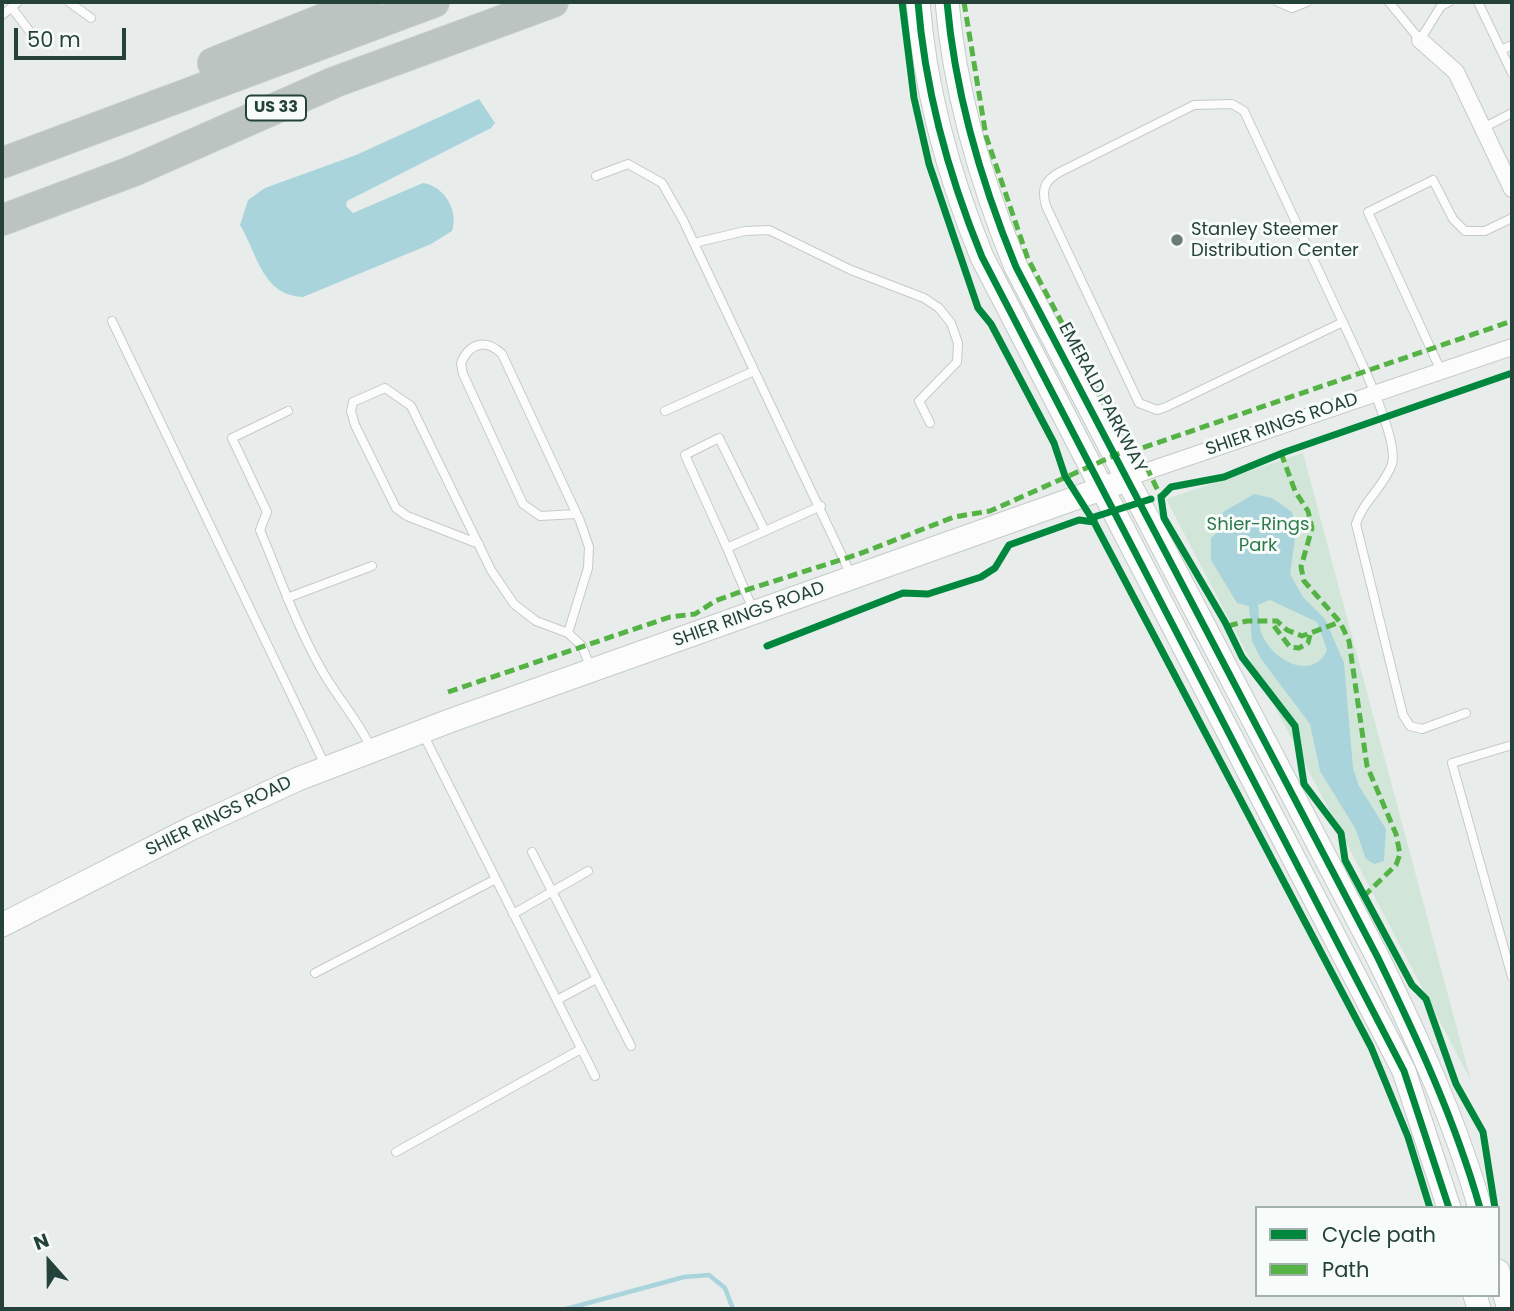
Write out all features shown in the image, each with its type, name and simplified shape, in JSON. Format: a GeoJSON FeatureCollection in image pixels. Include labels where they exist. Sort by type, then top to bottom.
{"type":"FeatureCollection","features":[{"type":"Feature","properties":{"kind":"highway"},"geometry":{"type":"LineString","coordinates":[[2,161],[32,135],[366,2]]}},
{"type":"Feature","properties":{"kind":"highway","name":"US 33"},"geometry":{"type":"LineString","coordinates":[[2,161],[434,2]]}},
{"type":"Feature","properties":{"kind":"highway","name":"US 33"},"geometry":{"type":"LineString","coordinates":[[2,220],[133,171],[335,82],[553,2]]}},
{"type":"Feature","properties":{"kind":"main road"},"geometry":{"type":"LineString","coordinates":[[918,2],[921,41],[941,143],[958,199],[982,257],[1404,1071],[1448,1206]]}},
{"type":"Feature","properties":{"kind":"main road","name":"EMERALD PARKWAY"},"geometry":{"type":"LineString","coordinates":[[947,2],[950,32],[970,136],[986,191],[1016,267],[1377,956],[1423,1050],[1467,1161],[1479,1206]]}},
{"type":"Feature","properties":{"kind":"main road","name":"SHIER RINGS ROAD"},"geometry":{"type":"LineString","coordinates":[[2,925],[192,828],[326,768],[754,612],[1101,490],[1127,478]]}},
{"type":"Feature","properties":{"kind":"main road"},"geometry":{"type":"LineString","coordinates":[[1500,1278],[1509,1309]]}},
{"type":"Feature","properties":{"kind":"street"},"geometry":{"type":"LineString","coordinates":[[1420,40],[1456,72],[1512,189]]}},
{"type":"Feature","properties":{"kind":"street","name":"SHIER RINGS ROAD"},"geometry":{"type":"LineString","coordinates":[[1127,478],[1512,346]]}},
{"type":"Feature","properties":{"kind":"lane"},"geometry":{"type":"LineString","coordinates":[[69,2],[91,18]]}},
{"type":"Feature","properties":{"kind":"lane"},"geometry":{"type":"LineString","coordinates":[[1278,2],[1292,8],[1307,2]]}},
{"type":"Feature","properties":{"kind":"lane"},"geometry":{"type":"LineString","coordinates":[[1389,2],[1420,40],[1441,6],[1449,2]]}},
{"type":"Feature","properties":{"kind":"lane"},"geometry":{"type":"LineString","coordinates":[[1478,2],[1512,73]]}},
{"type":"Feature","properties":{"kind":"lane"},"geometry":{"type":"LineString","coordinates":[[2,15],[15,5],[34,37]]}},
{"type":"Feature","properties":{"kind":"lane"},"geometry":{"type":"LineString","coordinates":[[1501,50],[1512,45]]}},
{"type":"Feature","properties":{"kind":"lane"},"geometry":{"type":"LineString","coordinates":[[1343,322],[1166,407],[1146,408],[1139,404],[1046,205],[1042,194],[1045,185],[1060,172],[1194,105],[1232,104],[1244,111],[1343,322],[1375,393],[1392,444],[1392,463],[1360,511],[1356,524],[1403,715],[1410,726],[1422,729],[1466,713]]}},
{"type":"Feature","properties":{"kind":"lane"},"geometry":{"type":"LineString","coordinates":[[1483,128],[1512,113]]}},
{"type":"Feature","properties":{"kind":"lane"},"geometry":{"type":"LineString","coordinates":[[596,176],[628,164],[662,183],[694,243],[821,506],[852,578]]}},
{"type":"Feature","properties":{"kind":"lane"},"geometry":{"type":"LineString","coordinates":[[1441,371],[1367,212],[1433,180],[1453,219],[1465,232],[1485,231],[1512,218]]}},
{"type":"Feature","properties":{"kind":"lane"},"geometry":{"type":"LineString","coordinates":[[694,243],[745,231],[769,230],[851,270],[924,298],[939,308],[951,323],[958,343],[957,362],[919,401],[930,423]]}},
{"type":"Feature","properties":{"kind":"lane"},"geometry":{"type":"LineString","coordinates":[[112,321],[326,768]]}},
{"type":"Feature","properties":{"kind":"lane"},"geometry":{"type":"LineString","coordinates":[[568,633],[589,568],[589,547],[576,514],[502,354],[492,345],[481,343],[472,347],[461,363],[463,374],[523,504],[540,516],[576,514]]}},
{"type":"Feature","properties":{"kind":"lane"},"geometry":{"type":"LineString","coordinates":[[666,411],[754,371]]}},
{"type":"Feature","properties":{"kind":"lane"},"geometry":{"type":"LineString","coordinates":[[479,544],[407,516],[396,508],[355,425],[351,411],[353,402],[386,388],[411,406],[479,544],[491,570],[514,604],[536,621],[568,633],[582,646],[592,672]]}},
{"type":"Feature","properties":{"kind":"lane"},"geometry":{"type":"LineString","coordinates":[[288,411],[232,438],[267,512],[260,530],[287,597],[319,666],[363,730],[372,750]]}},
{"type":"Feature","properties":{"kind":"lane"},"geometry":{"type":"LineString","coordinates":[[754,612],[685,455],[719,438],[765,531]]}},
{"type":"Feature","properties":{"kind":"lane"},"geometry":{"type":"LineString","coordinates":[[727,548],[821,506]]}},
{"type":"Feature","properties":{"kind":"lane"},"geometry":{"type":"LineString","coordinates":[[287,597],[372,566]]}},
{"type":"Feature","properties":{"kind":"lane"},"geometry":{"type":"LineString","coordinates":[[422,732],[595,1076]]}},
{"type":"Feature","properties":{"kind":"lane"},"geometry":{"type":"LineString","coordinates":[[1512,745],[1452,763],[1512,977]]}},
{"type":"Feature","properties":{"kind":"lane"},"geometry":{"type":"LineString","coordinates":[[532,852],[550,893],[631,1046]]}},
{"type":"Feature","properties":{"kind":"lane"},"geometry":{"type":"LineString","coordinates":[[513,914],[587,871]]}},
{"type":"Feature","properties":{"kind":"lane"},"geometry":{"type":"LineString","coordinates":[[315,973],[496,879]]}},
{"type":"Feature","properties":{"kind":"lane"},"geometry":{"type":"LineString","coordinates":[[557,1000],[596,979]]}},
{"type":"Feature","properties":{"kind":"lane"},"geometry":{"type":"LineString","coordinates":[[396,1152],[581,1049]]}},
{"type":"Feature","properties":{"kind":"green space","name":"Shier-Rings Park"},"geometry":{"type":"Polygon","coordinates":[[[1303,453],[1471,1081],[1166,499],[1303,453]]]}},
{"type":"Feature","properties":{"kind":"water"},"geometry":{"type":"Polygon","coordinates":[[[479,99],[495,123],[491,128],[347,201],[346,206],[353,213],[423,183],[431,185],[444,194],[452,208],[452,231],[431,244],[303,297],[289,295],[270,281],[240,225],[248,200],[265,188],[356,155],[479,99]]]}},
{"type":"Feature","properties":{"kind":"water"},"geometry":{"type":"Polygon","coordinates":[[[1254,494],[1272,498],[1292,512],[1296,531],[1290,574],[1303,597],[1325,619],[1344,663],[1353,768],[1359,786],[1386,829],[1384,861],[1374,864],[1366,859],[1355,828],[1320,771],[1310,724],[1261,659],[1252,641],[1249,606],[1237,603],[1211,560],[1211,538],[1221,529],[1223,512],[1254,494]],[[1270,600],[1258,605],[1260,629],[1266,642],[1273,651],[1292,664],[1312,665],[1321,660],[1327,650],[1317,622],[1270,600]]]}},
{"type":"Feature","properties":{"kind":"waterway"},"geometry":{"type":"LineString","coordinates":[[566,1309],[684,1277],[709,1275],[725,1288],[733,1309]]}},
{"type":"Feature","properties":{"kind":"marked path"},"geometry":{"type":"LineString","coordinates":[[964,2],[986,136],[1028,259],[1129,449],[1142,448],[1512,321]]}},
{"type":"Feature","properties":{"kind":"marked path"},"geometry":{"type":"LineString","coordinates":[[448,692],[670,617],[695,614],[715,601],[859,554],[954,517],[990,511],[1129,449],[1148,470],[1161,497]]}},
{"type":"Feature","properties":{"kind":"marked path"},"geometry":{"type":"LineString","coordinates":[[1281,453],[1295,491],[1308,511],[1312,528],[1301,567],[1304,581],[1340,622],[1349,641],[1367,766],[1396,834],[1400,854],[1396,865],[1364,896]]}},
{"type":"Feature","properties":{"kind":"marked path"},"geometry":{"type":"LineString","coordinates":[[1228,626],[1247,621],[1277,621],[1287,630],[1302,636],[1340,622]]}},
{"type":"Feature","properties":{"kind":"marked path"},"geometry":{"type":"LineString","coordinates":[[1274,626],[1290,647],[1299,648],[1308,643],[1310,635]]}},
{"type":"Feature","properties":{"kind":"cycle path"},"geometry":{"type":"LineString","coordinates":[[902,2],[914,98],[929,164],[978,308],[991,324],[1054,443],[1065,476],[1094,522],[1094,517],[1151,499]]}},
{"type":"Feature","properties":{"kind":"cycle path"},"geometry":{"type":"LineString","coordinates":[[918,2],[926,68],[940,132],[982,257],[1404,1071],[1448,1206]]}},
{"type":"Feature","properties":{"kind":"cycle path"},"geometry":{"type":"LineString","coordinates":[[947,2],[956,70],[971,137],[1016,267],[1377,956],[1434,1080],[1459,1143],[1479,1206]]}},
{"type":"Feature","properties":{"kind":"cycle path"},"geometry":{"type":"LineString","coordinates":[[1495,1206],[1483,1132],[1456,1084],[1426,999],[1412,985],[1345,860],[1341,833],[1304,784],[1295,726],[1242,657],[1225,622],[1164,518],[1161,497],[1171,487],[1224,477],[1285,452],[1512,373]]}},
{"type":"Feature","properties":{"kind":"cycle path"},"geometry":{"type":"LineString","coordinates":[[767,646],[903,593],[928,594],[981,577],[995,568],[1009,545],[1079,520],[1094,522],[1371,1047],[1408,1137],[1429,1206]]}},
{"type":"Feature","properties":{"kind":"place","name":"Stanley Steemer Distribution Center"},"geometry":{"type":"Point","coordinates":[1177,240]}}]}
